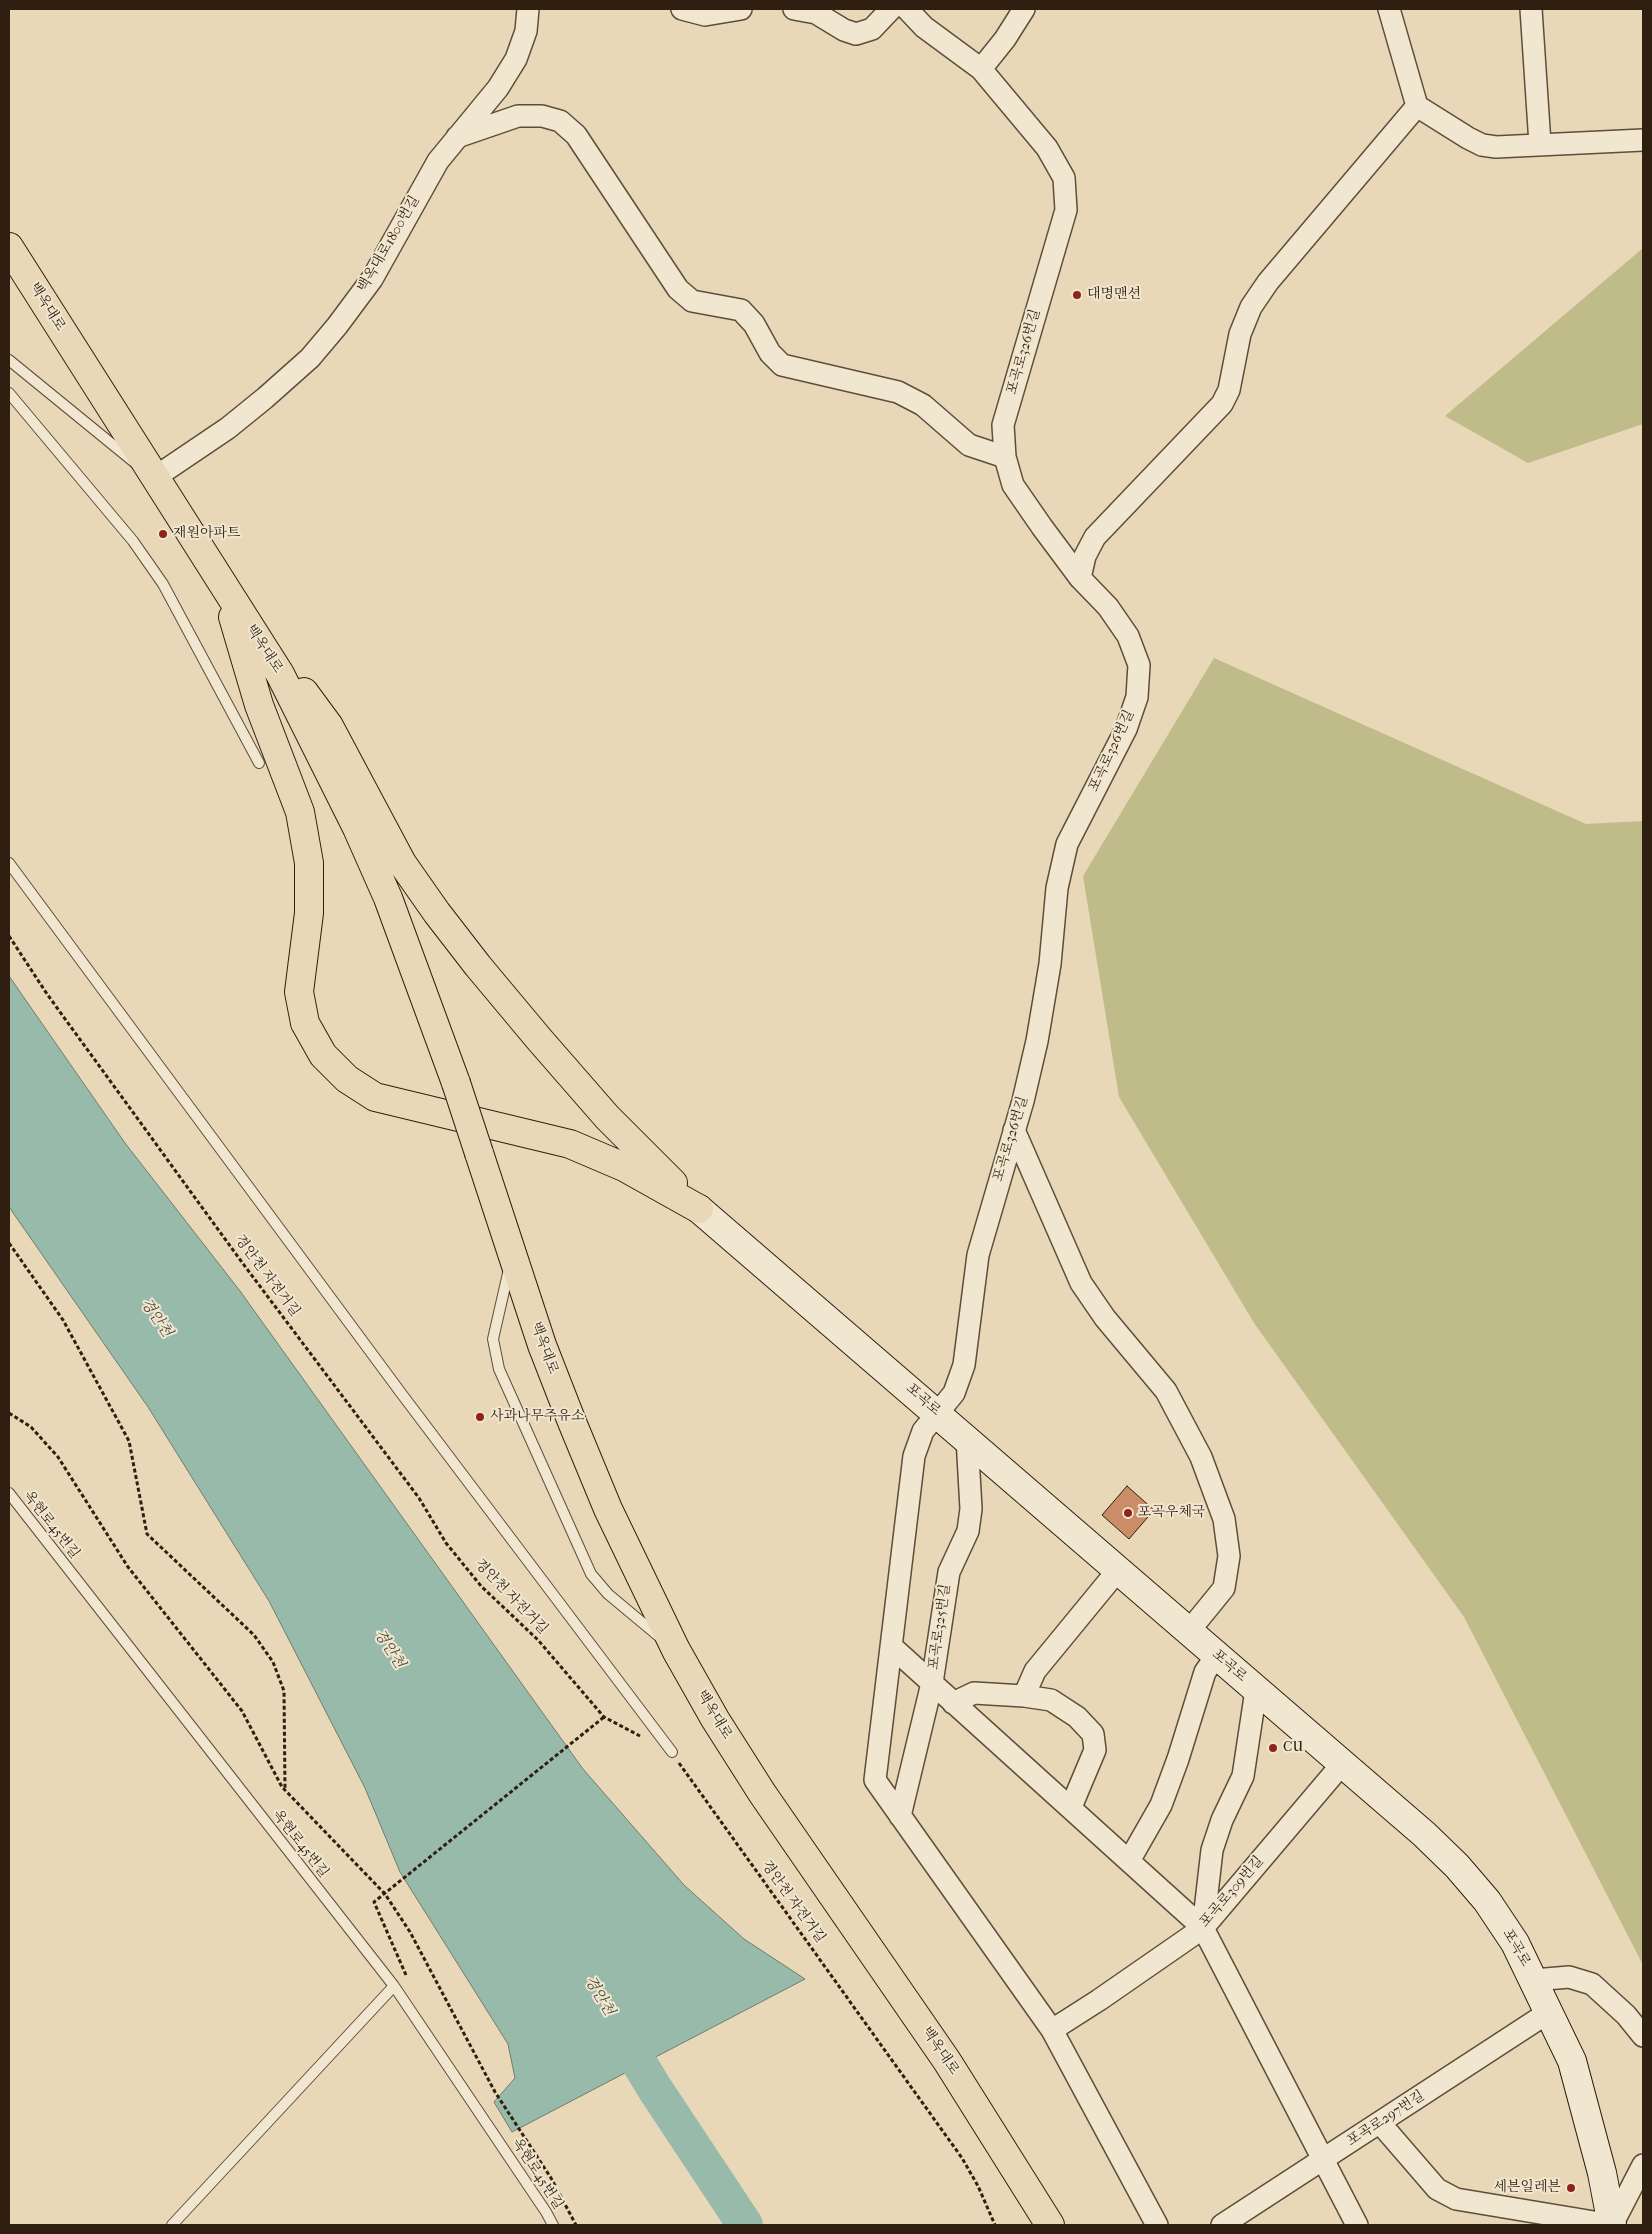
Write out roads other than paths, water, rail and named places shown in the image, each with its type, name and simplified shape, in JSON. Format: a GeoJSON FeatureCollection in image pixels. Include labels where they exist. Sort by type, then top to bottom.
{"type":"FeatureCollection","features":[{"type":"Feature","properties":{"kind":"main road","name":"백옥대로"},"geometry":{"type":"LineString","coordinates":[[9,247],[280,674],[357,828],[388,898],[456,1084],[546,1353],[597,1483],[646,1592],[676,1650],[715,1719],[762,1793],[947,2061],[1050,2225]]}},
{"type":"Feature","properties":{"kind":"main road"},"geometry":{"type":"LineString","coordinates":[[225,590],[329,726],[402,863],[478,966],[608,1117],[699,1209]]}},
{"type":"Feature","properties":{"kind":"main road"},"geometry":{"type":"LineString","coordinates":[[225,590],[259,705],[300,812],[309,863],[309,913],[299,992],[305,1023],[323,1055],[347,1080],[375,1098],[570,1144],[624,1167],[699,1209]]}},
{"type":"Feature","properties":{"kind":"street","name":"백옥대로1800번길"},"geometry":{"type":"LineString","coordinates":[[154,478],[228,428],[310,358],[337,326],[372,279],[396,238],[422,186],[438,161],[498,88],[516,59],[526,32],[528,9]]}},
{"type":"Feature","properties":{"kind":"street"},"geometry":{"type":"LineString","coordinates":[[682,9],[704,15],[741,9]]}},
{"type":"Feature","properties":{"kind":"street"},"geometry":{"type":"LineString","coordinates":[[794,9],[816,13],[844,30],[856,34],[872,29],[891,9]]}},
{"type":"Feature","properties":{"kind":"street"},"geometry":{"type":"LineString","coordinates":[[907,9],[924,27],[981,69],[1005,39],[1024,9]]}},
{"type":"Feature","properties":{"kind":"street"},"geometry":{"type":"LineString","coordinates":[[1389,9],[1417,106],[1482,144],[1496,147],[1643,140]]}},
{"type":"Feature","properties":{"kind":"street"},"geometry":{"type":"LineString","coordinates":[[1531,9],[1540,144]]}},
{"type":"Feature","properties":{"kind":"street","name":"포곡로326번길"},"geometry":{"type":"LineString","coordinates":[[981,69],[1048,148],[1064,178],[1066,210],[1003,425],[1005,457],[1013,485],[1080,578],[1108,607],[1128,636],[1139,665],[1137,696],[1126,730],[1067,844],[1057,888],[1050,964],[1038,1031],[1023,1101],[978,1255],[964,1365],[954,1393],[924,1431],[914,1456],[875,1780],[1052,2030],[1157,2225]]}},
{"type":"Feature","properties":{"kind":"street"},"geometry":{"type":"LineString","coordinates":[[1080,578],[1085,556],[1095,537],[1222,404],[1229,390],[1240,334],[1251,307],[1268,282],[1417,106]]}},
{"type":"Feature","properties":{"kind":"street"},"geometry":{"type":"LineString","coordinates":[[457,137],[518,116],[542,116],[560,121],[576,135],[678,290],[692,301],[741,310],[754,324],[770,353],[782,365],[898,392],[923,406],[969,445],[1005,457]]}},
{"type":"Feature","properties":{"kind":"street"},"geometry":{"type":"LineString","coordinates":[[1014,1130],[1082,1282],[1105,1318],[1166,1391],[1201,1456],[1224,1519],[1229,1556],[1224,1588],[1189,1631]]}},
{"type":"Feature","properties":{"kind":"street","name":"포곡로"},"geometry":{"type":"LineString","coordinates":[[699,1209],[938,1413],[1424,1834],[1457,1866],[1487,1901],[1515,1943],[1572,2061],[1602,2173],[1612,2225]]}},
{"type":"Feature","properties":{"kind":"street","name":"포곡로325번길"},"geometry":{"type":"LineString","coordinates":[[900,1816],[932,1684],[949,1572],[968,1531],[971,1509],[967,1438]]}},
{"type":"Feature","properties":{"kind":"street"},"geometry":{"type":"LineString","coordinates":[[1024,1696],[1036,1671],[1118,1570]]}},
{"type":"Feature","properties":{"kind":"street"},"geometry":{"type":"LineString","coordinates":[[891,1646],[1203,1928],[1357,2225]]}},
{"type":"Feature","properties":{"kind":"street"},"geometry":{"type":"LineString","coordinates":[[1129,1861],[1161,1805],[1178,1759],[1204,1672],[1217,1655]]}},
{"type":"Feature","properties":{"kind":"street"},"geometry":{"type":"LineString","coordinates":[[1203,1928],[1212,1850],[1222,1820],[1243,1776],[1256,1690]]}},
{"type":"Feature","properties":{"kind":"street"},"geometry":{"type":"LineString","coordinates":[[953,1703],[974,1693],[1024,1696],[1051,1700],[1077,1717],[1093,1734],[1095,1750],[1071,1808]]}},
{"type":"Feature","properties":{"kind":"street","name":"포곡로309번길"},"geometry":{"type":"LineString","coordinates":[[1052,2030],[1203,1928],[1342,1764]]}},
{"type":"Feature","properties":{"kind":"street"},"geometry":{"type":"LineString","coordinates":[[1534,1980],[1568,1977],[1592,1984],[1626,2015],[1643,2036]]}},
{"type":"Feature","properties":{"kind":"street","name":"포곡로297번길"},"geometry":{"type":"LineString","coordinates":[[1222,2225],[1549,2012]]}},
{"type":"Feature","properties":{"kind":"street"},"geometry":{"type":"LineString","coordinates":[[1380,2123],[1437,2189],[1456,2199],[1612,2225],[1643,2165]]}},
{"type":"Feature","properties":{"kind":"lane"},"geometry":{"type":"LineString","coordinates":[[9,360],[154,478]]}},
{"type":"Feature","properties":{"kind":"lane"},"geometry":{"type":"LineString","coordinates":[[9,392],[133,541],[163,584],[259,763]]}},
{"type":"Feature","properties":{"kind":"lane"},"geometry":{"type":"LineString","coordinates":[[9,863],[400,1394],[672,1752]]}},
{"type":"Feature","properties":{"kind":"lane"},"geometry":{"type":"LineString","coordinates":[[512,1256],[504,1299],[495,1323],[493,1339],[499,1369],[591,1574],[608,1594],[676,1650]]}},
{"type":"Feature","properties":{"kind":"lane","name":"옥현로45번길"},"geometry":{"type":"LineString","coordinates":[[9,1492],[394,1986],[536,2196],[553,2225]]}},
{"type":"Feature","properties":{"kind":"lane"},"geometry":{"type":"LineString","coordinates":[[172,2225],[394,1986]]}},
{"type":"Feature","properties":{"kind":"water"},"geometry":{"type":"Polygon","coordinates":[[[9,976],[125,1143],[240,1291],[583,1769],[684,1885],[744,1939],[805,1979],[512,2132],[494,2102],[515,2078],[508,2044],[400,1872],[365,1788],[269,1601],[148,1407],[9,1207],[9,976]]]}},
{"type":"Feature","properties":{"kind":"waterway","name":"경안천"},"geometry":{"type":"LineString","coordinates":[[615,2023],[655,2089],[745,2225]]}},
{"type":"Feature","properties":{"kind":"place","name":"대명맨션"},"geometry":{"type":"Point","coordinates":[1077,295]}},
{"type":"Feature","properties":{"kind":"place","name":"재원아파트"},"geometry":{"type":"Point","coordinates":[163,534]}},
{"type":"Feature","properties":{"kind":"place","name":"사과나무주유소"},"geometry":{"type":"Point","coordinates":[480,1417]}},
{"type":"Feature","properties":{"kind":"place","name":"포곡우체국"},"geometry":{"type":"Point","coordinates":[1128,1513]}},
{"type":"Feature","properties":{"kind":"place","name":"CU"},"geometry":{"type":"Point","coordinates":[1273,1748]}},
{"type":"Feature","properties":{"kind":"place","name":"세븐일레븐"},"geometry":{"type":"Point","coordinates":[1571,2188]}}]}
